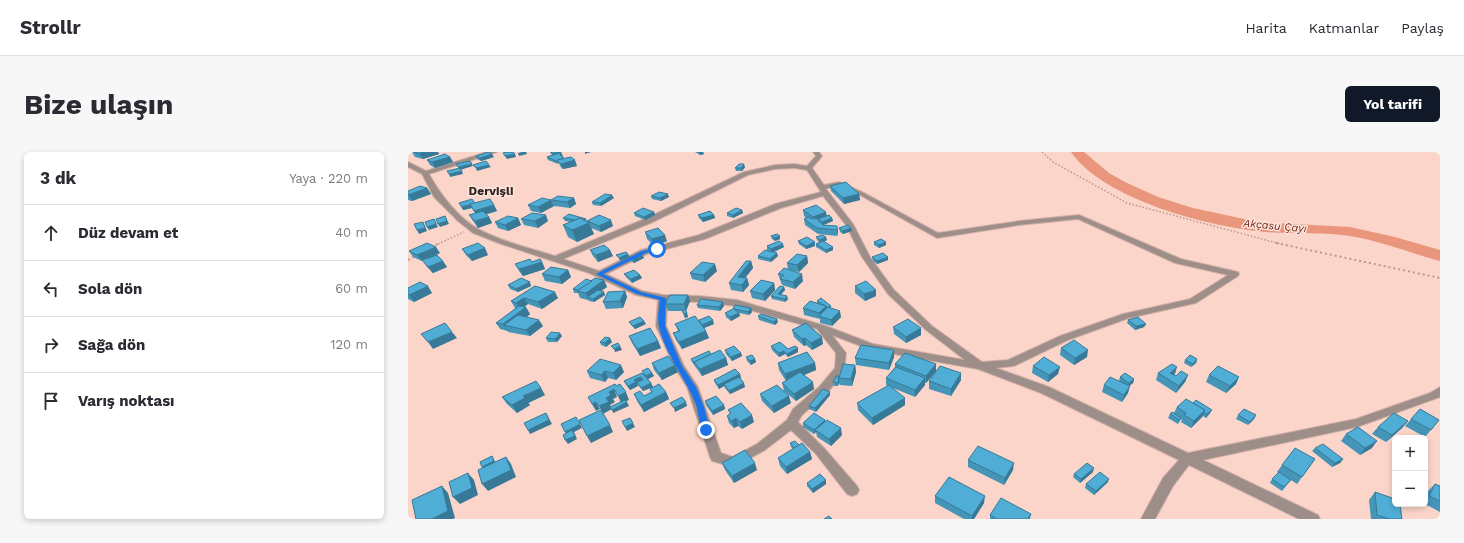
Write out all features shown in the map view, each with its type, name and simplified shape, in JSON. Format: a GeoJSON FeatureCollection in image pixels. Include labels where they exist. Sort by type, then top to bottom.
{"type":"FeatureCollection","features":[{"type":"Feature","properties":{"kind":"street"},"geometry":{"type":"LineString","coordinates":[[425,173],[494,152]]}},
{"type":"Feature","properties":{"kind":"street"},"geometry":{"type":"LineString","coordinates":[[809,168],[819,156],[816,152]]}},
{"type":"Feature","properties":{"kind":"street"},"geometry":{"type":"LineString","coordinates":[[408,164],[425,173],[438,195],[461,219],[472,228],[504,242],[599,274],[639,293],[663,298],[737,302],[821,328],[871,347],[980,366],[1045,390],[1314,519]]}},
{"type":"Feature","properties":{"kind":"street"},"geometry":{"type":"LineString","coordinates":[[555,259],[650,220],[746,173],[775,167],[794,166],[809,168],[824,190],[850,224],[866,257],[891,292],[929,328],[980,366],[1010,363],[1064,338],[1126,316],[1193,301],[1235,274],[1178,261],[1079,217],[1019,223],[936,236],[860,193],[836,182],[824,190],[778,206],[702,238],[644,252],[599,274]]}},
{"type":"Feature","properties":{"kind":"street"},"geometry":{"type":"LineString","coordinates":[[663,298],[662,326],[679,366],[695,394],[716,457],[734,462],[761,447],[792,423],[797,412],[823,390],[840,368],[841,353],[821,328]]}},
{"type":"Feature","properties":{"kind":"street"},"geometry":{"type":"LineString","coordinates":[[1148,519],[1168,482],[1188,458],[1358,422],[1434,396],[1440,391]]}},
{"type":"Feature","properties":{"kind":"street"},"geometry":{"type":"LineString","coordinates":[[792,423],[820,451],[852,490]]}},
{"type":"Feature","properties":{"kind":"path"},"geometry":{"type":"LineString","coordinates":[[1042,152],[1053,162],[1127,203],[1272,242],[1440,278]]}},
{"type":"Feature","properties":{"kind":"path"},"geometry":{"type":"LineString","coordinates":[[425,250],[472,228]]}},
{"type":"Feature","properties":{"kind":"path"},"geometry":{"type":"LineString","coordinates":[[408,260],[420,254]]}},
{"type":"Feature","properties":{"kind":"building"},"geometry":{"type":"Polygon","coordinates":[[[414,152],[425,152],[419,154],[414,152]]]}},
{"type":"Feature","properties":{"kind":"building"},"geometry":{"type":"Polygon","coordinates":[[[488,152],[492,154],[480,158],[476,156],[488,152]]]}},
{"type":"Feature","properties":{"kind":"building"},"geometry":{"type":"Polygon","coordinates":[[[513,152],[515,154],[505,156],[503,153],[513,152]]]}},
{"type":"Feature","properties":{"kind":"building"},"geometry":{"type":"Polygon","coordinates":[[[559,153],[564,158],[556,161],[547,157],[559,153]]]}},
{"type":"Feature","properties":{"kind":"building"},"geometry":{"type":"Polygon","coordinates":[[[445,154],[450,157],[432,162],[427,160],[445,154]]]}},
{"type":"Feature","properties":{"kind":"building"},"geometry":{"type":"Polygon","coordinates":[[[571,157],[575,160],[561,164],[557,160],[571,157]]]}},
{"type":"Feature","properties":{"kind":"building"},"geometry":{"type":"Polygon","coordinates":[[[470,161],[472,164],[458,167],[456,164],[470,161]]]}},
{"type":"Feature","properties":{"kind":"building"},"geometry":{"type":"Polygon","coordinates":[[[486,161],[489,165],[476,168],[473,165],[486,161]]]}},
{"type":"Feature","properties":{"kind":"building"},"geometry":{"type":"Polygon","coordinates":[[[739,164],[744,164],[741,168],[735,168],[739,164]]]}},
{"type":"Feature","properties":{"kind":"building"},"geometry":{"type":"Polygon","coordinates":[[[460,168],[462,171],[449,174],[447,171],[460,168]]]}},
{"type":"Feature","properties":{"kind":"building"},"geometry":{"type":"Polygon","coordinates":[[[846,182],[859,194],[843,198],[830,186],[846,182]]]}},
{"type":"Feature","properties":{"kind":"building"},"geometry":{"type":"Polygon","coordinates":[[[420,186],[427,188],[408,195],[408,191],[420,186]]]}},
{"type":"Feature","properties":{"kind":"building"},"geometry":{"type":"Polygon","coordinates":[[[659,192],[668,194],[660,198],[651,196],[659,192]]]}},
{"type":"Feature","properties":{"kind":"building"},"geometry":{"type":"Polygon","coordinates":[[[605,194],[612,195],[600,203],[592,202],[605,194]]]}},
{"type":"Feature","properties":{"kind":"building"},"geometry":{"type":"Polygon","coordinates":[[[558,196],[574,198],[567,202],[551,200],[558,196]]]}},
{"type":"Feature","properties":{"kind":"building"},"geometry":{"type":"Polygon","coordinates":[[[542,198],[551,200],[538,207],[528,205],[542,198]]]}},
{"type":"Feature","properties":{"kind":"building"},"geometry":{"type":"Polygon","coordinates":[[[472,199],[475,203],[462,207],[459,203],[472,199]]]}},
{"type":"Feature","properties":{"kind":"building"},"geometry":{"type":"Polygon","coordinates":[[[490,199],[494,205],[474,211],[470,204],[490,199]]]}},
{"type":"Feature","properties":{"kind":"building"},"geometry":{"type":"Polygon","coordinates":[[[816,205],[826,212],[813,217],[803,210],[816,205]]]}},
{"type":"Feature","properties":{"kind":"building"},"geometry":{"type":"Polygon","coordinates":[[[643,208],[654,212],[644,217],[634,213],[643,208]]]}},
{"type":"Feature","properties":{"kind":"building"},"geometry":{"type":"Polygon","coordinates":[[[736,208],[742,210],[733,215],[727,213],[736,208]]]}},
{"type":"Feature","properties":{"kind":"building"},"geometry":{"type":"Polygon","coordinates":[[[483,211],[489,217],[475,221],[469,215],[483,211]]]}},
{"type":"Feature","properties":{"kind":"building"},"geometry":{"type":"Polygon","coordinates":[[[710,211],[714,215],[702,218],[698,215],[710,211]]]}},
{"type":"Feature","properties":{"kind":"building"},"geometry":{"type":"Polygon","coordinates":[[[532,213],[546,215],[535,221],[521,219],[532,213]]]}},
{"type":"Feature","properties":{"kind":"building"},"geometry":{"type":"Polygon","coordinates":[[[569,214],[586,219],[584,220],[580,218],[575,220],[563,218],[569,214]]]}},
{"type":"Feature","properties":{"kind":"building"},"geometry":{"type":"Polygon","coordinates":[[[599,215],[611,220],[599,226],[587,221],[599,215]]]}},
{"type":"Feature","properties":{"kind":"building"},"geometry":{"type":"Polygon","coordinates":[[[829,215],[832,218],[822,222],[818,219],[829,215]]]}},
{"type":"Feature","properties":{"kind":"building"},"geometry":{"type":"Polygon","coordinates":[[[445,216],[447,221],[438,224],[436,219],[445,216]]]}},
{"type":"Feature","properties":{"kind":"building"},"geometry":{"type":"Polygon","coordinates":[[[508,216],[518,218],[505,225],[495,222],[508,216]]]}},
{"type":"Feature","properties":{"kind":"building"},"geometry":{"type":"Polygon","coordinates":[[[809,217],[812,219],[816,218],[823,225],[837,226],[837,230],[817,228],[804,219],[809,217]]]}},
{"type":"Feature","properties":{"kind":"building"},"geometry":{"type":"Polygon","coordinates":[[[580,218],[589,223],[572,230],[563,225],[580,218]]]}},
{"type":"Feature","properties":{"kind":"building"},"geometry":{"type":"Polygon","coordinates":[[[434,219],[436,224],[427,227],[425,222],[434,219]]]}},
{"type":"Feature","properties":{"kind":"building"},"geometry":{"type":"Polygon","coordinates":[[[423,222],[425,228],[417,230],[414,224],[423,222]]]}},
{"type":"Feature","properties":{"kind":"building"},"geometry":{"type":"Polygon","coordinates":[[[848,225],[851,228],[843,231],[839,228],[848,225]]]}},
{"type":"Feature","properties":{"kind":"building"},"geometry":{"type":"Polygon","coordinates":[[[658,228],[665,235],[652,239],[645,232],[658,228]]]}},
{"type":"Feature","properties":{"kind":"building"},"geometry":{"type":"Polygon","coordinates":[[[777,234],[780,236],[774,238],[771,236],[777,234]]]}},
{"type":"Feature","properties":{"kind":"building"},"geometry":{"type":"Polygon","coordinates":[[[822,235],[826,237],[820,240],[816,237],[822,235]]]}},
{"type":"Feature","properties":{"kind":"building"},"geometry":{"type":"Polygon","coordinates":[[[807,237],[815,242],[806,246],[798,241],[807,237]]]}},
{"type":"Feature","properties":{"kind":"building"},"geometry":{"type":"Polygon","coordinates":[[[881,239],[886,242],[879,245],[874,242],[881,239]]]}},
{"type":"Feature","properties":{"kind":"building"},"geometry":{"type":"Polygon","coordinates":[[[779,241],[783,244],[771,249],[767,246],[779,241]]]}},
{"type":"Feature","properties":{"kind":"building"},"geometry":{"type":"Polygon","coordinates":[[[823,241],[833,247],[826,250],[816,244],[823,241]]]}},
{"type":"Feature","properties":{"kind":"building"},"geometry":{"type":"Polygon","coordinates":[[[427,243],[436,247],[417,255],[409,251],[427,243]]]}},
{"type":"Feature","properties":{"kind":"building"},"geometry":{"type":"Polygon","coordinates":[[[478,243],[485,248],[468,255],[462,249],[478,243]]]}},
{"type":"Feature","properties":{"kind":"building"},"geometry":{"type":"Polygon","coordinates":[[[604,245],[610,250],[596,255],[590,250],[604,245]]]}},
{"type":"Feature","properties":{"kind":"building"},"geometry":{"type":"Polygon","coordinates":[[[765,250],[777,253],[770,259],[758,256],[765,250]]]}},
{"type":"Feature","properties":{"kind":"building"},"geometry":{"type":"Polygon","coordinates":[[[626,252],[628,254],[619,258],[616,255],[626,252]]]}},
{"type":"Feature","properties":{"kind":"building"},"geometry":{"type":"Polygon","coordinates":[[[639,253],[642,255],[633,259],[630,258],[639,253]]]}},
{"type":"Feature","properties":{"kind":"building"},"geometry":{"type":"Polygon","coordinates":[[[883,253],[888,257],[877,261],[872,257],[883,253]]]}},
{"type":"Feature","properties":{"kind":"building"},"geometry":{"type":"Polygon","coordinates":[[[797,254],[807,256],[797,265],[787,263],[797,254]]]}},
{"type":"Feature","properties":{"kind":"building"},"geometry":{"type":"Polygon","coordinates":[[[437,255],[443,261],[428,267],[422,260],[437,255]]]}},
{"type":"Feature","properties":{"kind":"building"},"geometry":{"type":"Polygon","coordinates":[[[530,259],[532,262],[540,259],[542,262],[519,269],[515,264],[530,259]]]}},
{"type":"Feature","properties":{"kind":"building"},"geometry":{"type":"Polygon","coordinates":[[[746,261],[751,261],[738,277],[747,278],[742,285],[729,283],[746,261]]]}},
{"type":"Feature","properties":{"kind":"building"},"geometry":{"type":"Polygon","coordinates":[[[702,262],[715,264],[703,275],[690,273],[702,262]]]}},
{"type":"Feature","properties":{"kind":"building"},"geometry":{"type":"Polygon","coordinates":[[[551,267],[568,270],[559,277],[542,274],[551,267]]]}},
{"type":"Feature","properties":{"kind":"building"},"geometry":{"type":"Polygon","coordinates":[[[784,268],[802,274],[793,282],[780,279],[784,275],[778,274],[784,268]]]}},
{"type":"Feature","properties":{"kind":"building"},"geometry":{"type":"Polygon","coordinates":[[[634,270],[640,275],[631,279],[624,274],[634,270]]]}},
{"type":"Feature","properties":{"kind":"building"},"geometry":{"type":"Polygon","coordinates":[[[521,278],[530,282],[516,289],[508,285],[521,278]]]}},
{"type":"Feature","properties":{"kind":"building"},"geometry":{"type":"Polygon","coordinates":[[[595,278],[604,280],[586,293],[577,291],[595,278]]]}},
{"type":"Feature","properties":{"kind":"building"},"geometry":{"type":"Polygon","coordinates":[[[586,279],[592,281],[578,290],[573,289],[586,279]]]}},
{"type":"Feature","properties":{"kind":"building"},"geometry":{"type":"Polygon","coordinates":[[[761,280],[774,283],[763,294],[750,291],[761,280]]]}},
{"type":"Feature","properties":{"kind":"building"},"geometry":{"type":"Polygon","coordinates":[[[866,281],[876,290],[864,294],[855,286],[866,281]]]}},
{"type":"Feature","properties":{"kind":"building"},"geometry":{"type":"Polygon","coordinates":[[[420,282],[428,286],[409,295],[408,288],[420,282]]]}},
{"type":"Feature","properties":{"kind":"building"},"geometry":{"type":"Polygon","coordinates":[[[535,286],[555,292],[538,302],[524,298],[516,303],[511,301],[535,286]]]}},
{"type":"Feature","properties":{"kind":"building"},"geometry":{"type":"Polygon","coordinates":[[[780,286],[784,287],[778,294],[787,296],[785,299],[771,296],[780,286]]]}},
{"type":"Feature","properties":{"kind":"building"},"geometry":{"type":"Polygon","coordinates":[[[598,290],[604,292],[593,299],[587,297],[598,290]]]}},
{"type":"Feature","properties":{"kind":"building"},"geometry":{"type":"Polygon","coordinates":[[[625,291],[620,301],[603,302],[608,292],[625,291]]]}},
{"type":"Feature","properties":{"kind":"building"},"geometry":{"type":"Polygon","coordinates":[[[670,295],[688,295],[684,304],[665,304],[670,295]]]}},
{"type":"Feature","properties":{"kind":"building"},"geometry":{"type":"Polygon","coordinates":[[[821,298],[831,306],[827,308],[817,301],[821,298]]]}},
{"type":"Feature","properties":{"kind":"building"},"geometry":{"type":"Polygon","coordinates":[[[701,299],[723,302],[719,307],[697,305],[701,299]]]}},
{"type":"Feature","properties":{"kind":"building"},"geometry":{"type":"Polygon","coordinates":[[[810,301],[826,306],[819,313],[803,308],[810,301]]]}},
{"type":"Feature","properties":{"kind":"building"},"geometry":{"type":"Polygon","coordinates":[[[735,305],[751,308],[748,312],[734,309],[739,313],[730,317],[725,313],[733,309],[735,305]]]}},
{"type":"Feature","properties":{"kind":"building"},"geometry":{"type":"Polygon","coordinates":[[[519,306],[526,307],[503,324],[496,323],[519,306]]]}},
{"type":"Feature","properties":{"kind":"building"},"geometry":{"type":"Polygon","coordinates":[[[828,307],[840,311],[831,320],[819,316],[828,307]]]}},
{"type":"Feature","properties":{"kind":"building"},"geometry":{"type":"Polygon","coordinates":[[[685,309],[687,313],[684,314],[682,310],[685,309]]]}},
{"type":"Feature","properties":{"kind":"building"},"geometry":{"type":"Polygon","coordinates":[[[761,314],[777,319],[774,322],[758,316],[761,314]]]}},
{"type":"Feature","properties":{"kind":"building"},"geometry":{"type":"Polygon","coordinates":[[[518,315],[539,320],[526,330],[504,325],[518,315]]]}},
{"type":"Feature","properties":{"kind":"building"},"geometry":{"type":"Polygon","coordinates":[[[695,316],[706,331],[679,342],[673,333],[680,331],[675,324],[695,316]]]}},
{"type":"Feature","properties":{"kind":"building"},"geometry":{"type":"Polygon","coordinates":[[[709,316],[713,320],[702,325],[699,320],[709,316]]]}},
{"type":"Feature","properties":{"kind":"building"},"geometry":{"type":"Polygon","coordinates":[[[640,317],[644,321],[633,326],[629,322],[640,317]]]}},
{"type":"Feature","properties":{"kind":"building"},"geometry":{"type":"Polygon","coordinates":[[[1138,317],[1146,324],[1136,326],[1128,320],[1138,317]]]}},
{"type":"Feature","properties":{"kind":"building"},"geometry":{"type":"Polygon","coordinates":[[[908,319],[921,328],[906,337],[893,327],[908,319]]]}},
{"type":"Feature","properties":{"kind":"building"},"geometry":{"type":"Polygon","coordinates":[[[445,323],[452,332],[428,342],[421,334],[445,323]]]}},
{"type":"Feature","properties":{"kind":"building"},"geometry":{"type":"Polygon","coordinates":[[[806,323],[822,337],[811,343],[805,338],[802,339],[792,330],[806,323]]]}},
{"type":"Feature","properties":{"kind":"building"},"geometry":{"type":"Polygon","coordinates":[[[650,328],[658,341],[637,349],[629,336],[650,328]]]}},
{"type":"Feature","properties":{"kind":"building"},"geometry":{"type":"Polygon","coordinates":[[[551,332],[560,333],[555,339],[546,338],[551,332]]]}},
{"type":"Feature","properties":{"kind":"building"},"geometry":{"type":"Polygon","coordinates":[[[605,337],[610,338],[605,343],[600,342],[605,337]]]}},
{"type":"Feature","properties":{"kind":"building"},"geometry":{"type":"Polygon","coordinates":[[[1074,340],[1088,350],[1075,358],[1061,348],[1074,340]]]}},
{"type":"Feature","properties":{"kind":"building"},"geometry":{"type":"Polygon","coordinates":[[[780,342],[788,349],[795,346],[798,348],[787,354],[784,351],[779,353],[771,346],[780,342]]]}},
{"type":"Feature","properties":{"kind":"building"},"geometry":{"type":"Polygon","coordinates":[[[618,343],[620,346],[614,349],[611,346],[618,343]]]}},
{"type":"Feature","properties":{"kind":"building"},"geometry":{"type":"Polygon","coordinates":[[[861,345],[894,350],[889,363],[855,358],[861,345]]]}},
{"type":"Feature","properties":{"kind":"building"},"geometry":{"type":"Polygon","coordinates":[[[734,346],[741,353],[731,357],[725,350],[734,346]]]}},
{"type":"Feature","properties":{"kind":"building"},"geometry":{"type":"Polygon","coordinates":[[[720,350],[726,358],[700,369],[694,362],[720,350]]]}},
{"type":"Feature","properties":{"kind":"building"},"geometry":{"type":"Polygon","coordinates":[[[709,351],[711,354],[694,362],[695,364],[691,359],[709,351]]]}},
{"type":"Feature","properties":{"kind":"building"},"geometry":{"type":"Polygon","coordinates":[[[807,352],[815,363],[785,374],[778,363],[807,352]]]}},
{"type":"Feature","properties":{"kind":"building"},"geometry":{"type":"Polygon","coordinates":[[[905,353],[936,364],[926,376],[895,364],[905,353]]]}},
{"type":"Feature","properties":{"kind":"building"},"geometry":{"type":"Polygon","coordinates":[[[752,355],[755,359],[750,361],[746,357],[752,355]]]}},
{"type":"Feature","properties":{"kind":"building"},"geometry":{"type":"Polygon","coordinates":[[[1190,355],[1197,359],[1193,364],[1185,360],[1190,355]]]}},
{"type":"Feature","properties":{"kind":"building"},"geometry":{"type":"Polygon","coordinates":[[[668,356],[675,365],[659,373],[652,363],[668,356]]]}},
{"type":"Feature","properties":{"kind":"building"},"geometry":{"type":"Polygon","coordinates":[[[1044,357],[1060,367],[1049,375],[1033,366],[1044,357]]]}},
{"type":"Feature","properties":{"kind":"building"},"geometry":{"type":"Polygon","coordinates":[[[600,359],[621,365],[613,373],[605,371],[601,375],[587,371],[600,359]]]}},
{"type":"Feature","properties":{"kind":"building"},"geometry":{"type":"Polygon","coordinates":[[[843,364],[855,365],[851,379],[839,378],[843,364]]]}},
{"type":"Feature","properties":{"kind":"building"},"geometry":{"type":"Polygon","coordinates":[[[1172,364],[1177,367],[1170,373],[1176,376],[1181,371],[1188,375],[1179,386],[1158,373],[1172,364]]]}},
{"type":"Feature","properties":{"kind":"building"},"geometry":{"type":"Polygon","coordinates":[[[940,366],[961,373],[951,389],[929,381],[940,366]]]}},
{"type":"Feature","properties":{"kind":"building"},"geometry":{"type":"Polygon","coordinates":[[[1218,366],[1239,377],[1230,386],[1209,375],[1218,366]]]}},
{"type":"Feature","properties":{"kind":"building"},"geometry":{"type":"Polygon","coordinates":[[[896,367],[925,378],[915,390],[886,378],[896,367]]]}},
{"type":"Feature","properties":{"kind":"building"},"geometry":{"type":"Polygon","coordinates":[[[648,368],[652,373],[646,376],[642,371],[648,368]]]}},
{"type":"Feature","properties":{"kind":"building"},"geometry":{"type":"Polygon","coordinates":[[[735,369],[740,374],[718,385],[714,380],[735,369]]]}},
{"type":"Feature","properties":{"kind":"building"},"geometry":{"type":"Polygon","coordinates":[[[800,372],[813,382],[794,394],[782,383],[800,372]]]}},
{"type":"Feature","properties":{"kind":"building"},"geometry":{"type":"Polygon","coordinates":[[[642,373],[651,383],[641,388],[637,382],[643,380],[641,377],[634,380],[636,382],[628,386],[624,381],[642,373]]]}},
{"type":"Feature","properties":{"kind":"building"},"geometry":{"type":"Polygon","coordinates":[[[1125,373],[1134,379],[1129,383],[1120,377],[1125,373]]]}},
{"type":"Feature","properties":{"kind":"building"},"geometry":{"type":"Polygon","coordinates":[[[836,376],[839,376],[838,383],[833,382],[836,376]]]}},
{"type":"Feature","properties":{"kind":"building"},"geometry":{"type":"Polygon","coordinates":[[[739,377],[744,383],[729,391],[724,384],[739,377]]]}},
{"type":"Feature","properties":{"kind":"building"},"geometry":{"type":"Polygon","coordinates":[[[1110,377],[1130,386],[1124,395],[1104,385],[1110,377]]]}},
{"type":"Feature","properties":{"kind":"building"},"geometry":{"type":"Polygon","coordinates":[[[536,381],[541,388],[523,396],[525,398],[512,405],[502,397],[536,381]]]}},
{"type":"Feature","properties":{"kind":"building"},"geometry":{"type":"Polygon","coordinates":[[[615,384],[616,386],[620,384],[626,392],[618,396],[614,389],[609,392],[611,395],[606,398],[609,402],[599,406],[596,402],[592,404],[588,397],[615,384]]]}},
{"type":"Feature","properties":{"kind":"building"},"geometry":{"type":"Polygon","coordinates":[[[659,384],[666,392],[641,405],[634,394],[640,391],[644,396],[652,392],[650,389],[659,384]]]}},
{"type":"Feature","properties":{"kind":"building"},"geometry":{"type":"Polygon","coordinates":[[[777,385],[789,396],[772,406],[760,394],[777,385]]]}},
{"type":"Feature","properties":{"kind":"building"},"geometry":{"type":"Polygon","coordinates":[[[889,385],[905,398],[872,418],[857,403],[889,385]]]}},
{"type":"Feature","properties":{"kind":"building"},"geometry":{"type":"Polygon","coordinates":[[[823,389],[830,392],[815,408],[809,406],[823,389]]]}},
{"type":"Feature","properties":{"kind":"building"},"geometry":{"type":"Polygon","coordinates":[[[716,396],[724,405],[712,411],[705,401],[716,396]]]}},
{"type":"Feature","properties":{"kind":"building"},"geometry":{"type":"Polygon","coordinates":[[[682,397],[686,402],[674,408],[670,403],[682,397]]]}},
{"type":"Feature","properties":{"kind":"building"},"geometry":{"type":"Polygon","coordinates":[[[1186,399],[1205,410],[1194,421],[1184,415],[1186,413],[1177,407],[1186,399]]]}},
{"type":"Feature","properties":{"kind":"building"},"geometry":{"type":"Polygon","coordinates":[[[625,400],[627,402],[612,410],[610,407],[625,400]]]}},
{"type":"Feature","properties":{"kind":"building"},"geometry":{"type":"Polygon","coordinates":[[[1196,400],[1212,410],[1207,414],[1204,413],[1205,410],[1193,403],[1196,400]]]}},
{"type":"Feature","properties":{"kind":"building"},"geometry":{"type":"Polygon","coordinates":[[[741,403],[752,415],[740,422],[736,418],[732,421],[727,416],[731,413],[728,410],[741,403]]]}},
{"type":"Feature","properties":{"kind":"building"},"geometry":{"type":"Polygon","coordinates":[[[1244,409],[1256,415],[1250,422],[1238,415],[1244,409]]]}},
{"type":"Feature","properties":{"kind":"building"},"geometry":{"type":"Polygon","coordinates":[[[1420,409],[1439,420],[1431,430],[1411,419],[1420,409]]]}},
{"type":"Feature","properties":{"kind":"building"},"geometry":{"type":"Polygon","coordinates":[[[601,410],[610,425],[587,436],[579,420],[601,410]]]}},
{"type":"Feature","properties":{"kind":"building"},"geometry":{"type":"Polygon","coordinates":[[[1172,412],[1181,418],[1179,420],[1170,414],[1172,412]]]}},
{"type":"Feature","properties":{"kind":"building"},"geometry":{"type":"Polygon","coordinates":[[[546,413],[549,420],[528,430],[524,423],[546,413]]]}},
{"type":"Feature","properties":{"kind":"building"},"geometry":{"type":"Polygon","coordinates":[[[814,413],[825,420],[814,430],[803,423],[814,413]]]}},
{"type":"Feature","properties":{"kind":"building"},"geometry":{"type":"Polygon","coordinates":[[[1394,413],[1408,421],[1392,435],[1378,427],[1394,413]]]}},
{"type":"Feature","properties":{"kind":"building"},"geometry":{"type":"Polygon","coordinates":[[[576,417],[580,424],[565,432],[561,424],[576,417]]]}},
{"type":"Feature","properties":{"kind":"building"},"geometry":{"type":"Polygon","coordinates":[[[630,418],[633,423],[625,427],[622,421],[630,418]]]}},
{"type":"Feature","properties":{"kind":"building"},"geometry":{"type":"Polygon","coordinates":[[[827,420],[841,428],[829,439],[815,430],[827,420]]]}},
{"type":"Feature","properties":{"kind":"building"},"geometry":{"type":"Polygon","coordinates":[[[1358,427],[1377,441],[1365,448],[1346,434],[1358,427]]]}},
{"type":"Feature","properties":{"kind":"building"},"geometry":{"type":"Polygon","coordinates":[[[572,430],[575,436],[565,440],[563,435],[572,430]]]}},
{"type":"Feature","properties":{"kind":"building"},"geometry":{"type":"Polygon","coordinates":[[[795,441],[799,445],[794,448],[790,443],[795,441]]]}},
{"type":"Feature","properties":{"kind":"building"},"geometry":{"type":"Polygon","coordinates":[[[802,443],[810,452],[786,467],[778,458],[802,443]]]}},
{"type":"Feature","properties":{"kind":"building"},"geometry":{"type":"Polygon","coordinates":[[[1323,444],[1343,459],[1335,463],[1315,448],[1323,444]]]}},
{"type":"Feature","properties":{"kind":"building"},"geometry":{"type":"Polygon","coordinates":[[[978,446],[1014,463],[1005,478],[968,460],[978,446]]]}},
{"type":"Feature","properties":{"kind":"building"},"geometry":{"type":"Polygon","coordinates":[[[1295,448],[1315,459],[1302,477],[1282,465],[1295,448]]]}},
{"type":"Feature","properties":{"kind":"building"},"geometry":{"type":"Polygon","coordinates":[[[745,450],[755,463],[732,476],[722,463],[745,450]]]}},
{"type":"Feature","properties":{"kind":"building"},"geometry":{"type":"Polygon","coordinates":[[[492,456],[494,461],[482,467],[480,462],[492,456]]]}},
{"type":"Feature","properties":{"kind":"building"},"geometry":{"type":"Polygon","coordinates":[[[506,457],[511,470],[482,484],[478,470],[506,457]]]}},
{"type":"Feature","properties":{"kind":"building"},"geometry":{"type":"Polygon","coordinates":[[[1087,463],[1094,468],[1081,479],[1074,474],[1087,463]]]}},
{"type":"Feature","properties":{"kind":"building"},"geometry":{"type":"Polygon","coordinates":[[[1100,472],[1109,479],[1096,491],[1086,484],[1100,472]]]}},
{"type":"Feature","properties":{"kind":"building"},"geometry":{"type":"Polygon","coordinates":[[[1279,472],[1291,480],[1284,487],[1272,479],[1279,472]]]}},
{"type":"Feature","properties":{"kind":"building"},"geometry":{"type":"Polygon","coordinates":[[[468,473],[472,488],[453,497],[449,482],[468,473]]]}},
{"type":"Feature","properties":{"kind":"building"},"geometry":{"type":"Polygon","coordinates":[[[820,474],[826,480],[812,489],[807,483],[820,474]]]}},
{"type":"Feature","properties":{"kind":"building"},"geometry":{"type":"Polygon","coordinates":[[[949,477],[985,496],[972,516],[935,496],[949,477]]]}},
{"type":"Feature","properties":{"kind":"building"},"geometry":{"type":"Polygon","coordinates":[[[1435,484],[1440,486],[1440,501],[1429,496],[1435,484]]]}},
{"type":"Feature","properties":{"kind":"building"},"geometry":{"type":"Polygon","coordinates":[[[442,486],[448,511],[432,519],[416,519],[412,500],[442,486]]]}},
{"type":"Feature","properties":{"kind":"building"},"geometry":{"type":"Polygon","coordinates":[[[1375,492],[1392,498],[1392,507],[1400,507],[1402,519],[1389,519],[1377,515],[1375,492]]]}},
{"type":"Feature","properties":{"kind":"building"},"geometry":{"type":"Polygon","coordinates":[[[1001,498],[1031,514],[1028,519],[997,519],[990,515],[1001,498]]]}},
{"type":"Feature","properties":{"kind":"building"},"geometry":{"type":"Polygon","coordinates":[[[829,516],[832,519],[824,519],[829,516]]]}},
{"type":"Feature","properties":{"kind":"waterway","name":"Akçasu Çayı"},"geometry":{"type":"LineString","coordinates":[[1077,152],[1090,165],[1120,185],[1153,200],[1187,211],[1242,224],[1274,228],[1328,229],[1363,234],[1440,256]]}},
{"type":"Feature","properties":{"kind":"district","name":"Dervişli"},"geometry":{"type":"Point","coordinates":[491,191]}},
{"type":"Feature","properties":{"kind":"route"},"geometry":{"type":"LineString","coordinates":[[657,249],[644,252],[599,274],[639,293],[663,298],[662,326],[679,366],[692,387],[700,407],[706,430]]}}]}
